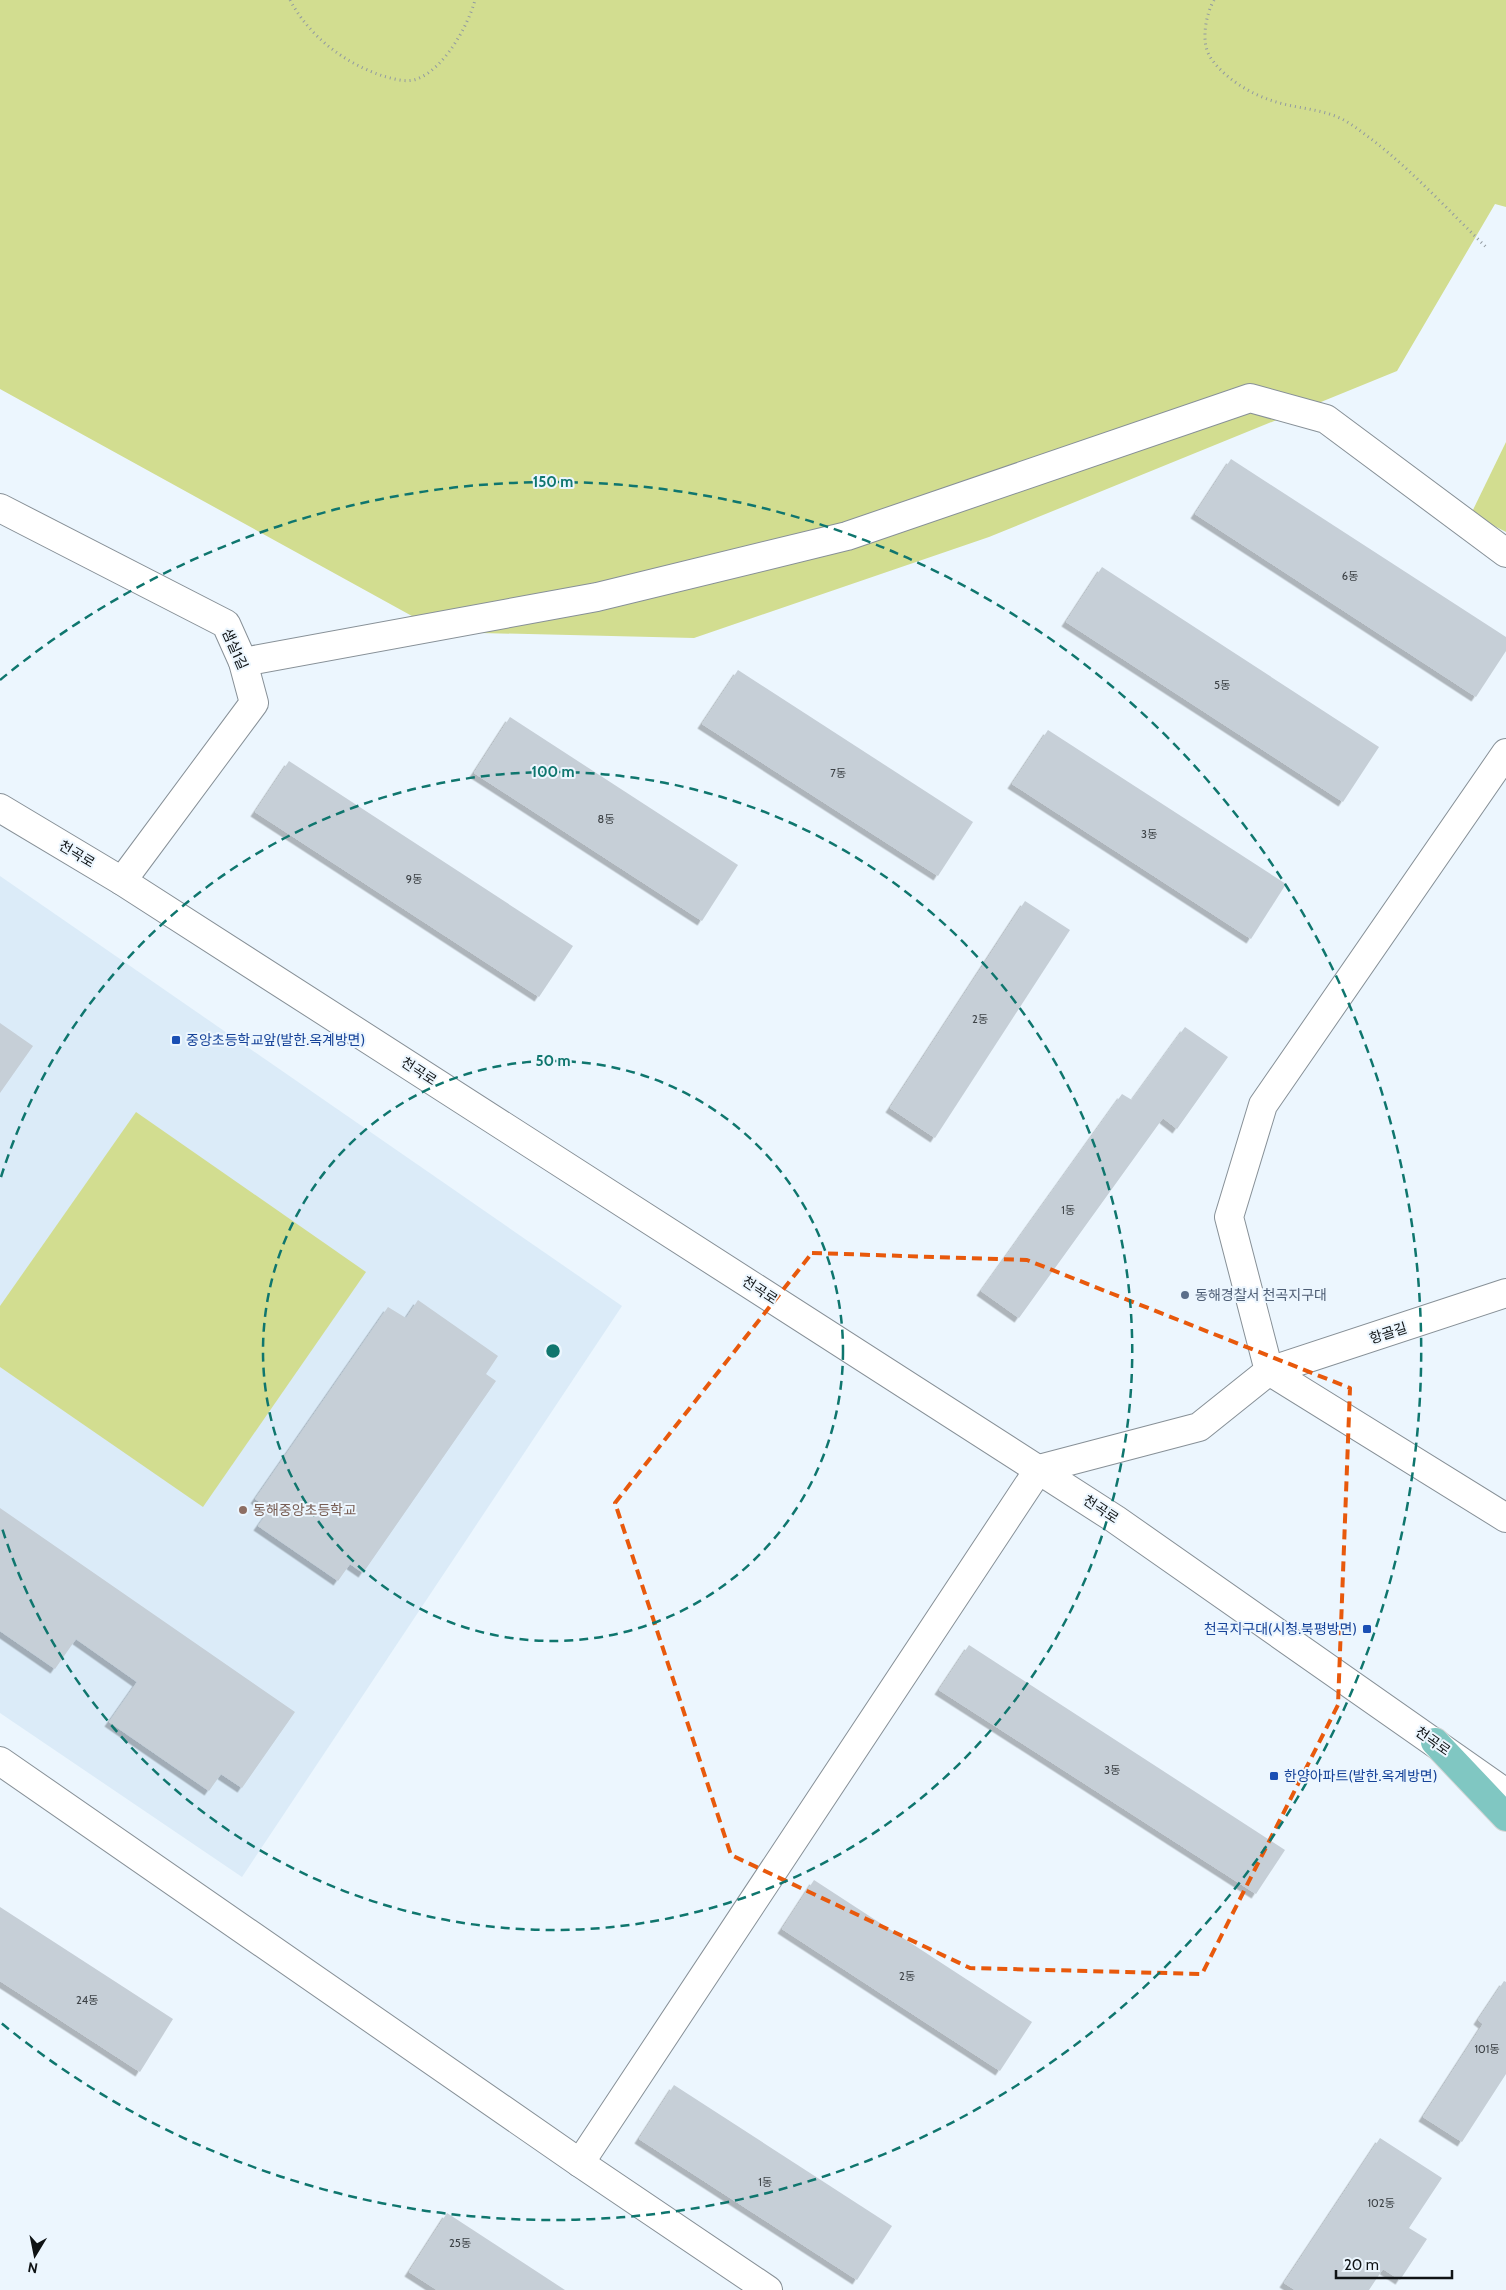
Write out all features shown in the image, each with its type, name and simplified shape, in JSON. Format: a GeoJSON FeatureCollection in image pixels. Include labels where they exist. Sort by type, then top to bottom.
{"type":"FeatureCollection","features":[{"type":"Feature","properties":{"kind":"main road"},"geometry":{"type":"LineString","coordinates":[[1435,1742],[1506,1817]]}},
{"type":"Feature","properties":{"kind":"street"},"geometry":{"type":"LineString","coordinates":[[243,662],[597,597],[847,536],[1250,398],[1326,420],[1506,553]]}},
{"type":"Feature","properties":{"kind":"street","name":"샘실1길"},"geometry":{"type":"LineString","coordinates":[[0,508],[226,624],[243,662],[254,703],[122,881]]}},
{"type":"Feature","properties":{"kind":"street"},"geometry":{"type":"LineString","coordinates":[[1506,753],[1263,1105],[1229,1217],[1269,1371],[1506,1518]]}},
{"type":"Feature","properties":{"kind":"street","name":"천곡로"},"geometry":{"type":"LineString","coordinates":[[0,808],[122,881],[1115,1518],[1506,1793]]}},
{"type":"Feature","properties":{"kind":"street","name":"항골길"},"geometry":{"type":"LineString","coordinates":[[1269,1371],[1501,1291]]}},
{"type":"Feature","properties":{"kind":"street"},"geometry":{"type":"LineString","coordinates":[[580,2163],[1039,1469],[1199,1427],[1269,1371]]}},
{"type":"Feature","properties":{"kind":"street"},"geometry":{"type":"LineString","coordinates":[[1435,1742],[1506,1777]]}},
{"type":"Feature","properties":{"kind":"street"},"geometry":{"type":"LineString","coordinates":[[0,1761],[580,2163],[768,2290]]}},
{"type":"Feature","properties":{"kind":"path"},"geometry":{"type":"LineString","coordinates":[[290,0],[302,20],[320,40],[335,52],[366,70],[398,80],[417,79],[435,67],[448,52],[466,25],[475,0]]}},
{"type":"Feature","properties":{"kind":"path"},"geometry":{"type":"LineString","coordinates":[[1214,0],[1205,29],[1208,54],[1223,73],[1272,101],[1318,110],[1349,123],[1366,134],[1487,248]]}},
{"type":"Feature","properties":{"kind":"highlighted area"},"geometry":{"type":"Polygon","coordinates":[[[812,1253],[1027,1260],[1350,1388],[1338,1705],[1202,1974],[970,1968],[731,1855],[615,1503],[812,1253]]]}},
{"type":"Feature","properties":{"kind":"shaded area","name":"동해중앙초등학교"},"geometry":{"type":"Polygon","coordinates":[[[0,876],[622,1306],[242,1877],[0,1713],[0,876]]]}},
{"type":"Feature","properties":{"kind":"green space"},"geometry":{"type":"Polygon","coordinates":[[[0,0],[1506,0],[1506,207],[1495,204],[1397,371],[989,537],[694,638],[441,632],[0,389],[0,0]]]}},
{"type":"Feature","properties":{"kind":"green space"},"geometry":{"type":"Polygon","coordinates":[[[1506,442],[1506,532],[1471,514],[1506,442]]]}},
{"type":"Feature","properties":{"kind":"green space"},"geometry":{"type":"Polygon","coordinates":[[[136,1112],[366,1272],[203,1507],[0,1367],[0,1306],[136,1112]]]}},
{"type":"Feature","properties":{"kind":"building"},"geometry":{"type":"Polygon","coordinates":[[[1231,459],[1506,637],[1506,651],[1476,697],[1195,514],[1231,459]]]}},
{"type":"Feature","properties":{"kind":"building"},"geometry":{"type":"Polygon","coordinates":[[[1102,567],[1379,747],[1343,802],[1066,622],[1102,567]]]}},
{"type":"Feature","properties":{"kind":"building"},"geometry":{"type":"Polygon","coordinates":[[[738,670],[973,822],[938,876],[702,724],[738,670]]]}},
{"type":"Feature","properties":{"kind":"building"},"geometry":{"type":"Polygon","coordinates":[[[510,717],[738,865],[702,921],[474,773],[510,717]]]}},
{"type":"Feature","properties":{"kind":"building"},"geometry":{"type":"Polygon","coordinates":[[[1048,730],[1286,884],[1251,939],[1012,784],[1048,730]]]}},
{"type":"Feature","properties":{"kind":"building"},"geometry":{"type":"Polygon","coordinates":[[[289,761],[573,946],[539,997],[255,812],[289,761]]]}},
{"type":"Feature","properties":{"kind":"building"},"geometry":{"type":"Polygon","coordinates":[[[1025,901],[1070,930],[935,1138],[890,1108],[1025,901]]]}},
{"type":"Feature","properties":{"kind":"building"},"geometry":{"type":"Polygon","coordinates":[[[0,1023],[33,1046],[0,1093],[0,1023]]]}},
{"type":"Feature","properties":{"kind":"building"},"geometry":{"type":"Polygon","coordinates":[[[1185,1027],[1228,1057],[1177,1129],[1163,1118],[1019,1318],[981,1291],[1122,1094],[1132,1100],[1185,1027]]]}},
{"type":"Feature","properties":{"kind":"building"},"geometry":{"type":"Polygon","coordinates":[[[418,1300],[498,1356],[486,1374],[496,1381],[363,1573],[350,1564],[338,1581],[258,1526],[270,1509],[255,1499],[388,1307],[406,1318],[418,1300]]]}},
{"type":"Feature","properties":{"kind":"building"},"geometry":{"type":"Polygon","coordinates":[[[0,1508],[295,1712],[242,1788],[221,1774],[209,1791],[109,1722],[137,1682],[76,1639],[55,1669],[0,1631],[0,1508]]]}},
{"type":"Feature","properties":{"kind":"building"},"geometry":{"type":"Polygon","coordinates":[[[969,1645],[1285,1850],[1256,1894],[939,1690],[969,1645]]]}},
{"type":"Feature","properties":{"kind":"building"},"geometry":{"type":"Polygon","coordinates":[[[814,1880],[1032,2022],[1000,2071],[782,1929],[814,1880]]]}},
{"type":"Feature","properties":{"kind":"building"},"geometry":{"type":"Polygon","coordinates":[[[0,1907],[173,2019],[140,2072],[0,1981],[0,1907]]]}},
{"type":"Feature","properties":{"kind":"building"},"geometry":{"type":"Polygon","coordinates":[[[1504,1981],[1506,1982],[1506,2074],[1462,2142],[1423,2117],[1483,2024],[1478,2020],[1504,1981]]]}},
{"type":"Feature","properties":{"kind":"building"},"geometry":{"type":"Polygon","coordinates":[[[674,2085],[892,2226],[857,2280],[639,2139],[674,2085]]]}},
{"type":"Feature","properties":{"kind":"building"},"geometry":{"type":"Polygon","coordinates":[[[1380,2138],[1442,2178],[1409,2228],[1427,2239],[1400,2280],[1383,2269],[1369,2290],[1295,2290],[1284,2283],[1380,2138]]]}},
{"type":"Feature","properties":{"kind":"building"},"geometry":{"type":"Polygon","coordinates":[[[447,2213],[565,2290],[437,2290],[409,2272],[447,2213]]]}},
{"type":"Feature","properties":{"kind":"place","name":"중앙초등학교앞(발한.옥계방면)"},"geometry":{"type":"Point","coordinates":[176,1040]}},
{"type":"Feature","properties":{"kind":"place","name":"동해경찰서 천곡지구대"},"geometry":{"type":"Point","coordinates":[1185,1295]}},
{"type":"Feature","properties":{"kind":"place","name":"동해중앙초등학교"},"geometry":{"type":"Point","coordinates":[243,1510]}},
{"type":"Feature","properties":{"kind":"place","name":"천곡지구대(시청.북평방면)"},"geometry":{"type":"Point","coordinates":[1367,1629]}},
{"type":"Feature","properties":{"kind":"place","name":"한양아파트(발한.옥계방면)"},"geometry":{"type":"Point","coordinates":[1274,1776]}}]}
